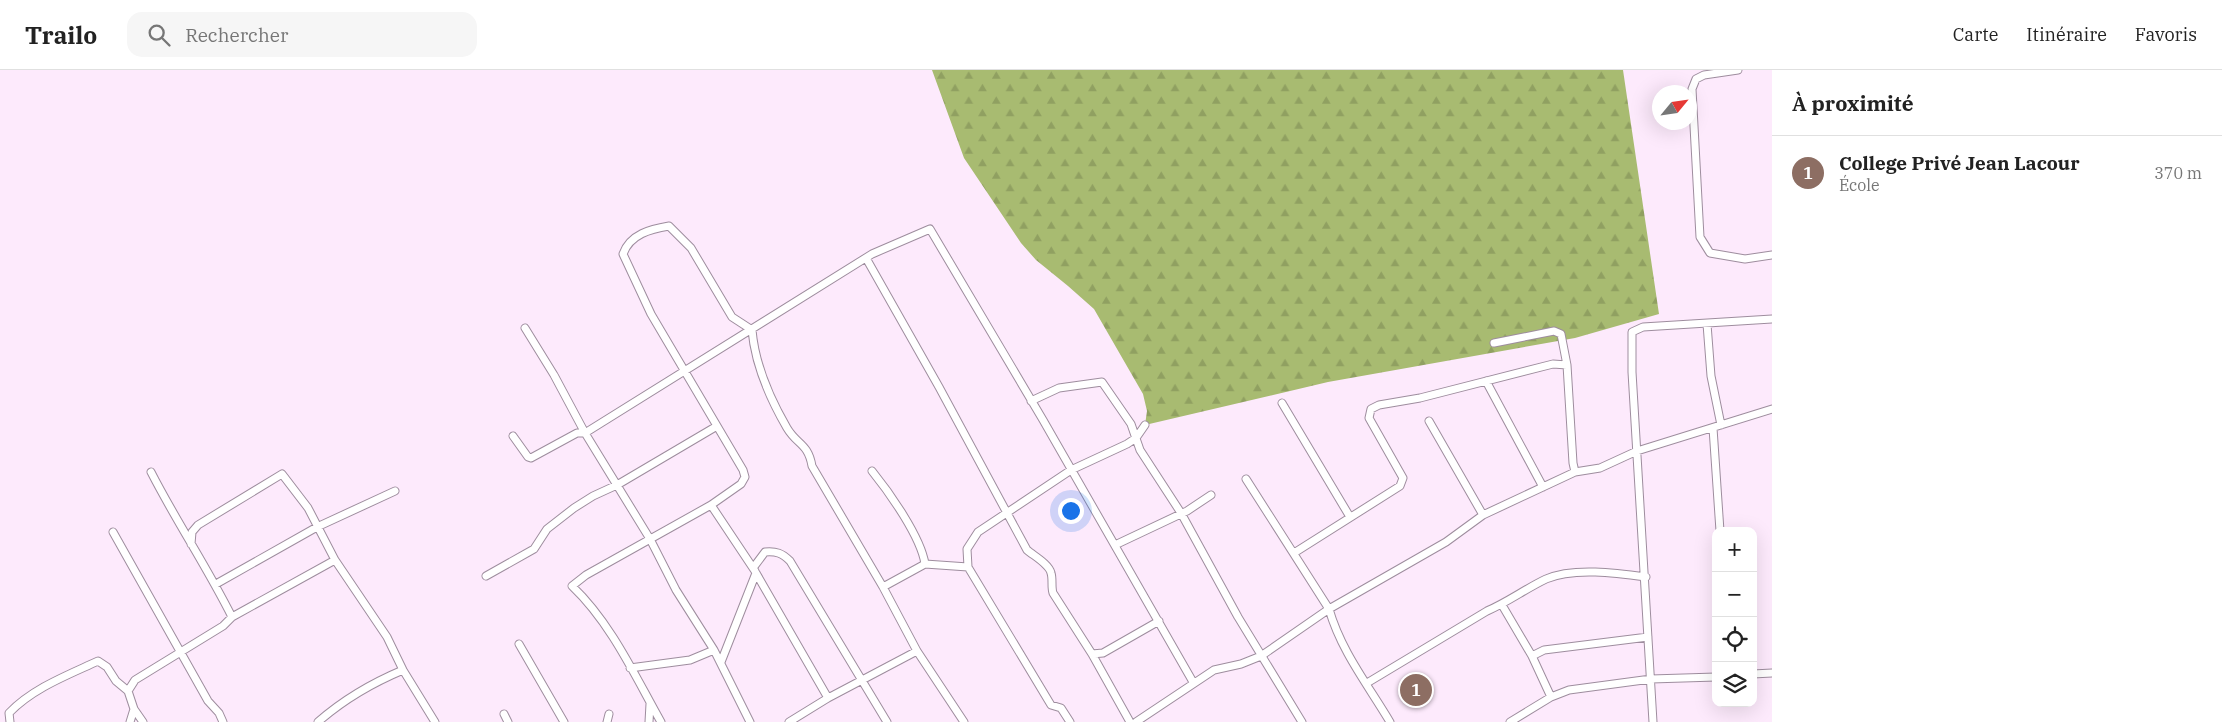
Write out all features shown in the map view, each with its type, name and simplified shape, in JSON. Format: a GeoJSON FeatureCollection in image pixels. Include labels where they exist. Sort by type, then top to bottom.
{"type":"FeatureCollection","features":[{"type":"Feature","properties":{"kind":"street"},"geometry":{"type":"LineString","coordinates":[[1738,70],[1704,75],[1696,79],[1692,89],[1700,237],[1710,253],[1745,259],[1772,255]]}},
{"type":"Feature","properties":{"kind":"street"},"geometry":{"type":"LineString","coordinates":[[661,722],[615,642],[582,596],[572,586],[586,575],[711,504],[741,484],[745,477],[743,470],[651,314],[623,254],[626,246],[632,240],[650,230],[669,226],[691,248],[732,317],[752,330]]}},
{"type":"Feature","properties":{"kind":"street"},"geometry":{"type":"LineString","coordinates":[[513,436],[531,458],[577,433],[585,433],[684,372],[715,350],[752,330],[866,258],[930,229],[1193,682]]}},
{"type":"Feature","properties":{"kind":"street"},"geometry":{"type":"LineString","coordinates":[[866,258],[1008,512],[1027,550],[1048,567],[1052,574],[1053,593],[1092,654],[1130,722]]}},
{"type":"Feature","properties":{"kind":"street"},"geometry":{"type":"LineString","coordinates":[[1653,722],[1646,577],[1632,372],[1632,332],[1643,327],[1772,319]]}},
{"type":"Feature","properties":{"kind":"street"},"geometry":{"type":"LineString","coordinates":[[1707,324],[1711,376],[1721,425]]}},
{"type":"Feature","properties":{"kind":"street"},"geometry":{"type":"LineString","coordinates":[[525,328],[554,375],[585,433],[650,539],[676,590],[721,662],[750,722]]}},
{"type":"Feature","properties":{"kind":"street"},"geometry":{"type":"LineString","coordinates":[[752,330],[753,348],[758,368],[780,415],[792,436],[808,450],[812,466],[883,587],[917,651],[964,722]]}},
{"type":"Feature","properties":{"kind":"street"},"geometry":{"type":"LineString","coordinates":[[1494,343],[1554,330],[1562,334],[1567,365],[1575,472]]}},
{"type":"Feature","properties":{"kind":"street"},"geometry":{"type":"LineString","coordinates":[[1294,553],[1400,486],[1403,478],[1369,418],[1371,409],[1379,405],[1420,398],[1553,364],[1567,365]]}},
{"type":"Feature","properties":{"kind":"street"},"geometry":{"type":"LineString","coordinates":[[1486,381],[1543,488]]}},
{"type":"Feature","properties":{"kind":"street"},"geometry":{"type":"LineString","coordinates":[[1031,401],[1059,388],[1102,382],[1131,424],[1140,450],[1181,514],[1261,656],[1302,722]]}},
{"type":"Feature","properties":{"kind":"street"},"geometry":{"type":"LineString","coordinates":[[1282,403],[1350,517]]}},
{"type":"Feature","properties":{"kind":"street"},"geometry":{"type":"LineString","coordinates":[[1136,722],[1193,682],[1214,670],[1241,664],[1261,656],[1329,609],[1446,542],[1484,515],[1575,472],[1600,468],[1637,451],[1772,409]]}},
{"type":"Feature","properties":{"kind":"street"},"geometry":{"type":"LineString","coordinates":[[1429,421],[1484,515]]}},
{"type":"Feature","properties":{"kind":"street"},"geometry":{"type":"LineString","coordinates":[[1070,722],[1061,708],[1051,705],[968,567],[968,549],[978,532],[1071,470],[1115,451],[1136,438],[1145,425]]}},
{"type":"Feature","properties":{"kind":"street"},"geometry":{"type":"LineString","coordinates":[[486,576],[534,549],[548,529],[574,508],[717,426]]}},
{"type":"Feature","properties":{"kind":"street"},"geometry":{"type":"LineString","coordinates":[[1713,428],[1720,527]]}},
{"type":"Feature","properties":{"kind":"street"},"geometry":{"type":"LineString","coordinates":[[872,471],[886,488],[917,537],[925,564]]}},
{"type":"Feature","properties":{"kind":"street"},"geometry":{"type":"LineString","coordinates":[[151,472],[216,584],[232,617]]}},
{"type":"Feature","properties":{"kind":"street"},"geometry":{"type":"LineString","coordinates":[[192,544],[192,532],[198,525],[282,474],[308,508],[335,560],[387,637],[403,670],[435,722]]}},
{"type":"Feature","properties":{"kind":"street"},"geometry":{"type":"LineString","coordinates":[[1246,479],[1329,609],[1333,624],[1346,653],[1367,683],[1390,722]]}},
{"type":"Feature","properties":{"kind":"street"},"geometry":{"type":"LineString","coordinates":[[216,584],[317,527],[395,491]]}},
{"type":"Feature","properties":{"kind":"street"},"geometry":{"type":"LineString","coordinates":[[1115,545],[1181,514],[1212,495]]}},
{"type":"Feature","properties":{"kind":"street"},"geometry":{"type":"LineString","coordinates":[[711,504],[754,570],[828,698]]}},
{"type":"Feature","properties":{"kind":"street"},"geometry":{"type":"LineString","coordinates":[[113,532],[208,701],[219,713],[223,722]]}},
{"type":"Feature","properties":{"kind":"street"},"geometry":{"type":"LineString","coordinates":[[721,662],[754,570],[765,552],[774,551],[784,554],[887,722]]}},
{"type":"Feature","properties":{"kind":"street"},"geometry":{"type":"LineString","coordinates":[[128,691],[135,680],[223,626],[232,617],[335,560]]}},
{"type":"Feature","properties":{"kind":"street"},"geometry":{"type":"LineString","coordinates":[[883,587],[925,564],[968,567]]}},
{"type":"Feature","properties":{"kind":"street"},"geometry":{"type":"LineString","coordinates":[[1367,683],[1487,611],[1502,605],[1547,578],[1576,573],[1609,571],[1646,577]]}},
{"type":"Feature","properties":{"kind":"street"},"geometry":{"type":"LineString","coordinates":[[1502,605],[1532,656],[1551,697]]}},
{"type":"Feature","properties":{"kind":"street"},"geometry":{"type":"LineString","coordinates":[[1092,654],[1103,653],[1159,621]]}},
{"type":"Feature","properties":{"kind":"street"},"geometry":{"type":"LineString","coordinates":[[1532,656],[1544,650],[1648,637]]}},
{"type":"Feature","properties":{"kind":"street"},"geometry":{"type":"LineString","coordinates":[[519,644],[564,722]]}},
{"type":"Feature","properties":{"kind":"street"},"geometry":{"type":"LineString","coordinates":[[630,668],[690,660],[714,650]]}},
{"type":"Feature","properties":{"kind":"street"},"geometry":{"type":"LineString","coordinates":[[789,722],[828,698],[917,651]]}},
{"type":"Feature","properties":{"kind":"street"},"geometry":{"type":"LineString","coordinates":[[10,722],[9,713],[22,702],[51,682],[98,660],[107,667],[116,681],[128,691],[134,708],[143,722]]}},
{"type":"Feature","properties":{"kind":"street"},"geometry":{"type":"LineString","coordinates":[[318,722],[332,710],[373,683],[403,670]]}},
{"type":"Feature","properties":{"kind":"street"},"geometry":{"type":"LineString","coordinates":[[1757,674],[1772,673]]}},
{"type":"Feature","properties":{"kind":"street"},"geometry":{"type":"LineString","coordinates":[[1510,722],[1551,697],[1569,690],[1651,679],[1712,677]]}},
{"type":"Feature","properties":{"kind":"street"},"geometry":{"type":"LineString","coordinates":[[649,722],[650,704]]}},
{"type":"Feature","properties":{"kind":"street"},"geometry":{"type":"LineString","coordinates":[[130,722],[134,708]]}},
{"type":"Feature","properties":{"kind":"street"},"geometry":{"type":"LineString","coordinates":[[504,714],[508,722]]}},
{"type":"Feature","properties":{"kind":"street"},"geometry":{"type":"LineString","coordinates":[[607,722],[609,714]]}},
{"type":"Feature","properties":{"kind":"green space"},"geometry":{"type":"Polygon","coordinates":[[[932,70],[1623,70],[1659,314],[1575,338],[1328,382],[1145,425],[1147,411],[1143,394],[1094,309],[1036,260],[1021,243],[964,158],[932,70]]]}},
{"type":"Feature","properties":{"kind":"place","name":"College Privé Jean Lacour"},"geometry":{"type":"Point","coordinates":[1416,690]}}]}
